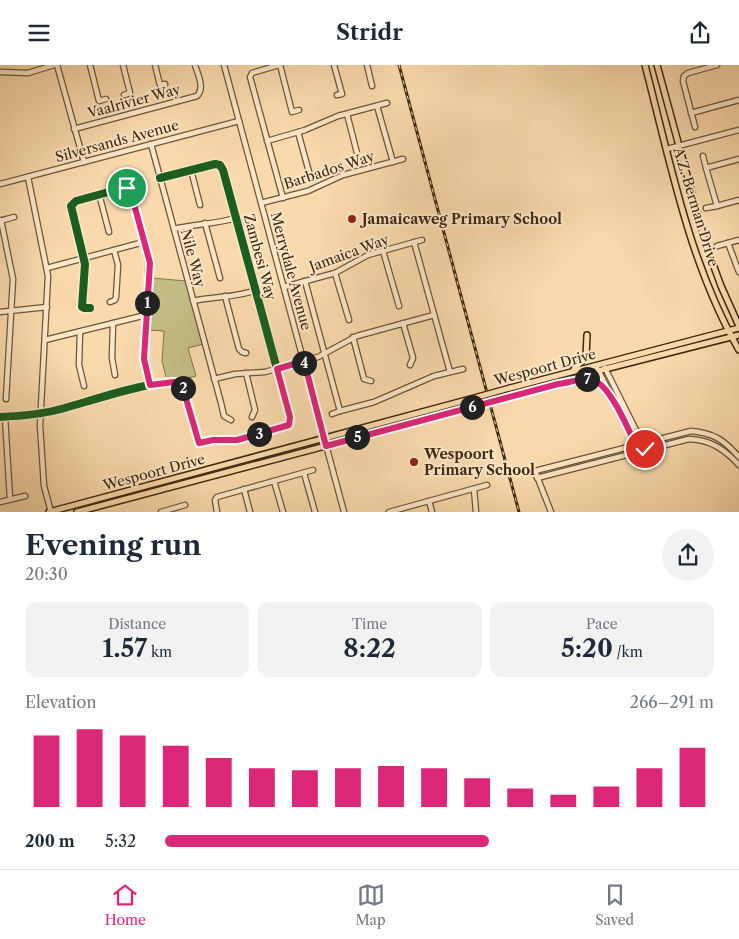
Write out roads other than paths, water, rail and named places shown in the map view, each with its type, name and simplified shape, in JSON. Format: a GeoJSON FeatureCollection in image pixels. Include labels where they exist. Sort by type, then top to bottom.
{"type":"FeatureCollection","features":[{"type":"Feature","properties":{"kind":"main road","name":"A.Z. Berman Drive"},"geometry":{"type":"LineString","coordinates":[[645,65],[695,250],[715,303],[739,350]]}},
{"type":"Feature","properties":{"kind":"main road","name":"A.Z. Berman Drive"},"geometry":{"type":"LineString","coordinates":[[656,65],[707,249],[720,286],[739,327]]}},
{"type":"Feature","properties":{"kind":"main road","name":"Wespoort Drive"},"geometry":{"type":"LineString","coordinates":[[50,511],[739,327]]}},
{"type":"Feature","properties":{"kind":"main road"},"geometry":{"type":"LineString","coordinates":[[572,371],[586,357],[588,335]]}},
{"type":"Feature","properties":{"kind":"main road","name":"Wespoort Drive"},"geometry":{"type":"LineString","coordinates":[[77,511],[739,335]]}},
{"type":"Feature","properties":{"kind":"main road"},"geometry":{"type":"LineString","coordinates":[[558,384],[586,379],[595,381],[600,384],[614,402]]}},
{"type":"Feature","properties":{"kind":"street"},"geometry":{"type":"LineString","coordinates":[[0,72],[28,73],[56,65],[84,162]]}},
{"type":"Feature","properties":{"kind":"street"},"geometry":{"type":"LineString","coordinates":[[90,65],[100,101],[106,99]]}},
{"type":"Feature","properties":{"kind":"street"},"geometry":{"type":"LineString","coordinates":[[122,65],[130,93],[124,95]]}},
{"type":"Feature","properties":{"kind":"street"},"geometry":{"type":"LineString","coordinates":[[155,65],[160,85],[165,84]]}},
{"type":"Feature","properties":{"kind":"street","name":"Vaalrivier Way"},"geometry":{"type":"LineString","coordinates":[[74,129],[197,96],[200,94],[201,88],[195,65]]}},
{"type":"Feature","properties":{"kind":"street","name":"Merrydale Avenue"},"geometry":{"type":"LineString","coordinates":[[224,65],[344,511]]}},
{"type":"Feature","properties":{"kind":"street"},"geometry":{"type":"LineString","coordinates":[[283,198],[251,75],[255,72],[280,65],[292,112],[299,110]]}},
{"type":"Feature","properties":{"kind":"street"},"geometry":{"type":"LineString","coordinates":[[334,65],[342,94],[337,95]]}},
{"type":"Feature","properties":{"kind":"street"},"geometry":{"type":"LineString","coordinates":[[367,65],[372,86]]}},
{"type":"Feature","properties":{"kind":"street"},"geometry":{"type":"LineString","coordinates":[[695,127],[683,81],[684,76],[688,73],[718,65]]}},
{"type":"Feature","properties":{"kind":"street"},"geometry":{"type":"LineString","coordinates":[[691,113],[739,100]]}},
{"type":"Feature","properties":{"kind":"street"},"geometry":{"type":"LineString","coordinates":[[267,141],[347,114],[387,103]]}},
{"type":"Feature","properties":{"kind":"street"},"geometry":{"type":"LineString","coordinates":[[378,106],[393,161]]}},
{"type":"Feature","properties":{"kind":"street"},"geometry":{"type":"LineString","coordinates":[[347,114],[358,153]]}},
{"type":"Feature","properties":{"kind":"street","name":"Silversands Avenue"},"geometry":{"type":"LineString","coordinates":[[0,184],[239,121]]}},
{"type":"Feature","properties":{"kind":"street"},"geometry":{"type":"LineString","coordinates":[[667,149],[739,130]]}},
{"type":"Feature","properties":{"kind":"street"},"geometry":{"type":"LineString","coordinates":[[298,132],[308,172]]}},
{"type":"Feature","properties":{"kind":"street","name":"Nile Way"},"geometry":{"type":"LineString","coordinates":[[151,144],[224,416],[230,420]]}},
{"type":"Feature","properties":{"kind":"street"},"geometry":{"type":"LineString","coordinates":[[703,155],[717,206]]}},
{"type":"Feature","properties":{"kind":"street","name":"Barbados Way"},"geometry":{"type":"LineString","coordinates":[[261,203],[312,190],[343,175],[404,159]]}},
{"type":"Feature","properties":{"kind":"street"},"geometry":{"type":"LineString","coordinates":[[706,168],[739,159]]}},
{"type":"Feature","properties":{"kind":"street","name":"Zambesi Way"},"geometry":{"type":"LineString","coordinates":[[150,385],[174,382],[182,385],[199,443],[213,440],[237,440],[289,425],[290,417],[221,166],[214,163],[160,178]]}},
{"type":"Feature","properties":{"kind":"street"},"geometry":{"type":"LineString","coordinates":[[190,170],[200,205]]}},
{"type":"Feature","properties":{"kind":"street"},"geometry":{"type":"LineString","coordinates":[[28,177],[48,283],[40,413],[44,486],[50,511]]}},
{"type":"Feature","properties":{"kind":"street"},"geometry":{"type":"LineString","coordinates":[[10,499],[3,417],[40,413],[150,385],[144,362],[150,265],[129,189],[123,188],[99,194],[76,201],[70,206],[84,258],[85,272],[82,307],[90,307]]}},
{"type":"Feature","properties":{"kind":"street"},"geometry":{"type":"LineString","coordinates":[[99,194],[109,232]]}},
{"type":"Feature","properties":{"kind":"street"},"geometry":{"type":"LineString","coordinates":[[706,209],[739,200]]}},
{"type":"Feature","properties":{"kind":"street"},"geometry":{"type":"LineString","coordinates":[[6,399],[13,275],[0,221],[14,217]]}},
{"type":"Feature","properties":{"kind":"street"},"geometry":{"type":"LineString","coordinates":[[174,229],[236,218]]}},
{"type":"Feature","properties":{"kind":"street"},"geometry":{"type":"LineString","coordinates":[[205,223],[220,278]]}},
{"type":"Feature","properties":{"kind":"street","name":"Jamaica Way"},"geometry":{"type":"LineString","coordinates":[[284,287],[335,273],[368,255],[422,240]]}},
{"type":"Feature","properties":{"kind":"street"},"geometry":{"type":"LineString","coordinates":[[717,246],[739,240]]}},
{"type":"Feature","properties":{"kind":"street"},"geometry":{"type":"LineString","coordinates":[[46,268],[144,242]]}},
{"type":"Feature","properties":{"kind":"street"},"geometry":{"type":"LineString","coordinates":[[414,242],[450,372]]}},
{"type":"Feature","properties":{"kind":"street"},"geometry":{"type":"LineString","coordinates":[[728,243],[738,269]]}},
{"type":"Feature","properties":{"kind":"street"},"geometry":{"type":"LineString","coordinates":[[110,302],[115,300],[116,297],[118,265],[114,250]]}},
{"type":"Feature","properties":{"kind":"street"},"geometry":{"type":"LineString","coordinates":[[383,251],[399,306]]}},
{"type":"Feature","properties":{"kind":"street"},"geometry":{"type":"LineString","coordinates":[[335,273],[349,320]]}},
{"type":"Feature","properties":{"kind":"street"},"geometry":{"type":"LineString","coordinates":[[305,281],[340,411]]}},
{"type":"Feature","properties":{"kind":"street"},"geometry":{"type":"LineString","coordinates":[[193,301],[256,291]]}},
{"type":"Feature","properties":{"kind":"street"},"geometry":{"type":"LineString","coordinates":[[225,296],[239,349],[246,353]]}},
{"type":"Feature","properties":{"kind":"street"},"geometry":{"type":"LineString","coordinates":[[0,312],[47,307]]}},
{"type":"Feature","properties":{"kind":"street"},"geometry":{"type":"LineString","coordinates":[[45,340],[146,315]]}},
{"type":"Feature","properties":{"kind":"street"},"geometry":{"type":"LineString","coordinates":[[214,379],[228,375],[265,372],[277,369],[325,355],[353,337],[434,315]]}},
{"type":"Feature","properties":{"kind":"street"},"geometry":{"type":"LineString","coordinates":[[113,323],[112,358],[115,375]]}},
{"type":"Feature","properties":{"kind":"street"},"geometry":{"type":"LineString","coordinates":[[403,323],[413,357],[410,365]]}},
{"type":"Feature","properties":{"kind":"street"},"geometry":{"type":"LineString","coordinates":[[80,332],[79,365],[84,386]]}},
{"type":"Feature","properties":{"kind":"street"},"geometry":{"type":"LineString","coordinates":[[353,337],[364,379],[371,381]]}},
{"type":"Feature","properties":{"kind":"street"},"geometry":{"type":"LineString","coordinates":[[603,363],[645,449]]}},
{"type":"Feature","properties":{"kind":"street"},"geometry":{"type":"LineString","coordinates":[[596,365],[638,451]]}},
{"type":"Feature","properties":{"kind":"street"},"geometry":{"type":"LineString","coordinates":[[332,414],[374,402],[430,377],[463,369]]}},
{"type":"Feature","properties":{"kind":"street"},"geometry":{"type":"LineString","coordinates":[[246,373],[255,411],[252,417]]}},
{"type":"Feature","properties":{"kind":"street"},"geometry":{"type":"LineString","coordinates":[[551,511],[535,471],[692,431],[717,437],[739,457]]}},
{"type":"Feature","properties":{"kind":"street"},"geometry":{"type":"LineString","coordinates":[[704,433],[704,441]]}},
{"type":"Feature","properties":{"kind":"street"},"geometry":{"type":"LineString","coordinates":[[538,478],[689,439],[718,445],[739,465]]}},
{"type":"Feature","properties":{"kind":"street"},"geometry":{"type":"LineString","coordinates":[[217,511],[215,502],[217,497],[313,470]]}},
{"type":"Feature","properties":{"kind":"street"},"geometry":{"type":"LineString","coordinates":[[304,473],[315,511]]}},
{"type":"Feature","properties":{"kind":"street"},"geometry":{"type":"LineString","coordinates":[[274,481],[283,511]]}},
{"type":"Feature","properties":{"kind":"street"},"geometry":{"type":"LineString","coordinates":[[389,511],[399,510],[487,485]]}},
{"type":"Feature","properties":{"kind":"street"},"geometry":{"type":"LineString","coordinates":[[244,489],[250,511]]}},
{"type":"Feature","properties":{"kind":"street"},"geometry":{"type":"LineString","coordinates":[[474,489],[476,511]]}},
{"type":"Feature","properties":{"kind":"street"},"geometry":{"type":"LineString","coordinates":[[0,502],[25,495]]}},
{"type":"Feature","properties":{"kind":"street"},"geometry":{"type":"LineString","coordinates":[[429,501],[432,511]]}},
{"type":"Feature","properties":{"kind":"street"},"geometry":{"type":"LineString","coordinates":[[161,511],[185,505]]}},
{"type":"Feature","properties":{"kind":"railway"},"geometry":{"type":"LineString","coordinates":[[399,65],[519,512]]}},
{"type":"Feature","properties":{"kind":"place","name":"Jamaicaweg Primary School"},"geometry":{"type":"Point","coordinates":[352,219]}},
{"type":"Feature","properties":{"kind":"place","name":"Wespoort Primary School"},"geometry":{"type":"Point","coordinates":[414,462]}}]}
